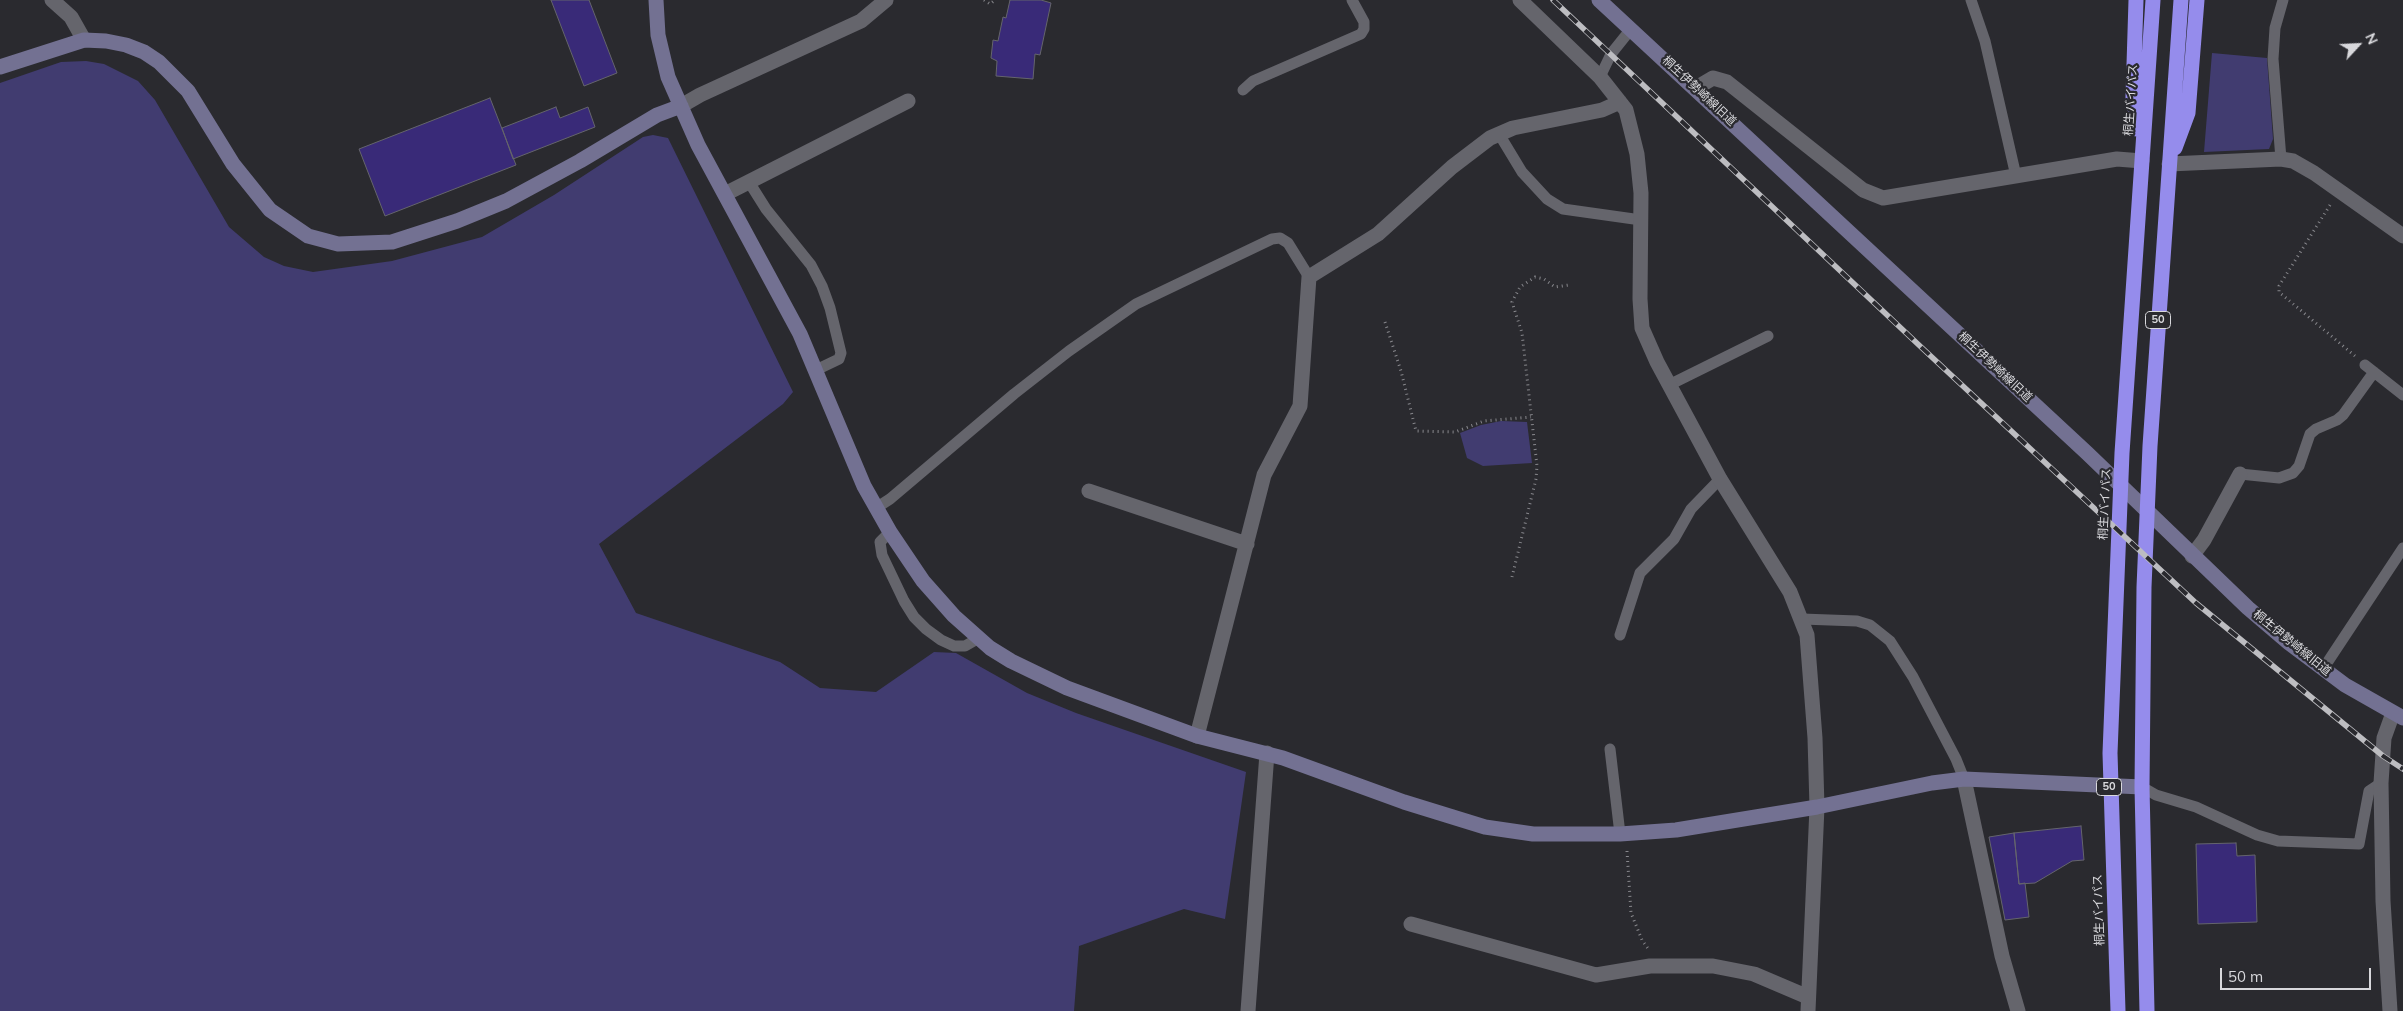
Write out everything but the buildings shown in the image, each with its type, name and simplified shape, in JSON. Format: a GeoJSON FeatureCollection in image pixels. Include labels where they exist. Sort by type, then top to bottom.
{"type":"FeatureCollection","features":[{"type":"Feature","properties":{"kind":"highway","name":"50"},"geometry":{"type":"LineString","coordinates":[[2136,0],[2133,97],[2142,161]]}},
{"type":"Feature","properties":{"kind":"highway","name":"桐生バイパス"},"geometry":{"type":"LineString","coordinates":[[2118,1011],[2109,785],[2122,453],[2153,0]]}},
{"type":"Feature","properties":{"kind":"highway","name":"50"},"geometry":{"type":"LineString","coordinates":[[2147,1011],[2142,788],[2144,587],[2149,476],[2181,0]]}},
{"type":"Feature","properties":{"kind":"highway","name":"50"},"geometry":{"type":"LineString","coordinates":[[2169,164],[2188,113],[2197,0]]}},
{"type":"Feature","properties":{"kind":"street"},"geometry":{"type":"LineString","coordinates":[[52,0],[71,17],[84,40]]}},
{"type":"Feature","properties":{"kind":"street"},"geometry":{"type":"LineString","coordinates":[[656,0],[658,35],[666,68],[681,106],[698,145],[782,300],[816,370],[853,462],[876,508],[923,581],[954,616],[979,638],[1012,662],[1067,688],[1197,736],[1267,753],[1404,802],[1485,826],[1533,834],[1623,833],[1676,830],[1817,807],[1932,783],[1964,779],[2142,788]]}},
{"type":"Feature","properties":{"kind":"street"},"geometry":{"type":"LineString","coordinates":[[1,65],[84,40],[106,41],[126,45],[159,62],[188,91],[233,164],[270,210],[308,236],[338,244],[392,242],[457,222],[506,201],[580,161],[657,115],[681,106],[705,92],[861,21],[886,0]]}},
{"type":"Feature","properties":{"kind":"street"},"geometry":{"type":"LineString","coordinates":[[1410,924],[1596,975],[1662,966],[1713,966],[1736,969],[1754,974],[1808,1004],[1817,807],[1810,657],[1802,619],[1790,592],[1720,479],[1646,338],[1640,317],[1641,220],[1637,154],[1630,120],[1620,102],[1600,77],[1520,0]]}},
{"type":"Feature","properties":{"kind":"street","name":"桐生伊勢崎線旧道"},"geometry":{"type":"LineString","coordinates":[[1602,1],[2087,453],[2248,608],[2345,685],[2398,716]]}},
{"type":"Feature","properties":{"kind":"street"},"geometry":{"type":"LineString","coordinates":[[1696,88],[1713,78],[1727,82],[1863,190],[1874,196],[1894,198],[2117,159],[2142,161]]}},
{"type":"Feature","properties":{"kind":"street"},"geometry":{"type":"LineString","coordinates":[[724,194],[908,101]]}},
{"type":"Feature","properties":{"kind":"street"},"geometry":{"type":"LineString","coordinates":[[1197,736],[1267,468],[1300,406],[1310,277],[1378,234],[1467,153],[1499,134],[1513,128],[1542,121],[1602,110],[1620,102]]}},
{"type":"Feature","properties":{"kind":"street"},"geometry":{"type":"LineString","coordinates":[[2169,164],[2282,159],[2293,161],[2339,190],[2403,236]]}},
{"type":"Feature","properties":{"kind":"street"},"geometry":{"type":"LineString","coordinates":[[2192,556],[2204,540],[2240,474]]}},
{"type":"Feature","properties":{"kind":"street"},"geometry":{"type":"LineString","coordinates":[[1089,491],[1247,544]]}},
{"type":"Feature","properties":{"kind":"street"},"geometry":{"type":"LineString","coordinates":[[2390,1011],[2382,892],[2381,783],[2384,738],[2398,716]]}},
{"type":"Feature","properties":{"kind":"street"},"geometry":{"type":"LineString","coordinates":[[1248,1011],[1267,753]]}},
{"type":"Feature","properties":{"kind":"street"},"geometry":{"type":"LineString","coordinates":[[1964,779],[2002,956],[2018,1011]]}},
{"type":"Feature","properties":{"kind":"lane"},"geometry":{"type":"LineString","coordinates":[[1242,90],[1254,81],[1361,34],[1364,29],[1364,22],[1352,0]]}},
{"type":"Feature","properties":{"kind":"lane"},"geometry":{"type":"LineString","coordinates":[[1971,0],[1985,41],[2016,176]]}},
{"type":"Feature","properties":{"kind":"lane"},"geometry":{"type":"LineString","coordinates":[[2282,0],[2275,28],[2273,59],[2282,159]]}},
{"type":"Feature","properties":{"kind":"lane"},"geometry":{"type":"LineString","coordinates":[[1600,77],[1612,54],[1631,29]]}},
{"type":"Feature","properties":{"kind":"lane"},"geometry":{"type":"LineString","coordinates":[[1499,134],[1522,172],[1547,199],[1563,209],[1641,220]]}},
{"type":"Feature","properties":{"kind":"lane"},"geometry":{"type":"LineString","coordinates":[[749,182],[766,209],[810,265],[822,286],[830,308],[841,353],[839,359],[816,370]]}},
{"type":"Feature","properties":{"kind":"lane"},"geometry":{"type":"LineString","coordinates":[[876,508],[890,499],[1053,363],[1136,304],[1272,239],[1280,238],[1288,243],[1310,277]]}},
{"type":"Feature","properties":{"kind":"lane"},"geometry":{"type":"LineString","coordinates":[[1669,385],[1768,336]]}},
{"type":"Feature","properties":{"kind":"lane"},"geometry":{"type":"LineString","coordinates":[[2240,474],[2279,478],[2294,473],[2299,466],[2310,434],[2343,415],[2370,368],[2403,395]]}},
{"type":"Feature","properties":{"kind":"lane"},"geometry":{"type":"LineString","coordinates":[[1620,635],[1640,573],[1674,539],[1691,509],[1720,479]]}},
{"type":"Feature","properties":{"kind":"lane"},"geometry":{"type":"LineString","coordinates":[[890,532],[880,542],[882,555],[904,601],[914,616],[926,629],[941,640],[954,646],[965,646],[979,638]]}},
{"type":"Feature","properties":{"kind":"lane"},"geometry":{"type":"LineString","coordinates":[[2323,669],[2403,548]]}},
{"type":"Feature","properties":{"kind":"lane"},"geometry":{"type":"LineString","coordinates":[[1802,619],[1858,621],[1870,625],[1890,641],[1913,677],[1956,759],[1964,779]]}},
{"type":"Feature","properties":{"kind":"lane"},"geometry":{"type":"LineString","coordinates":[[1610,749],[1623,833]]}},
{"type":"Feature","properties":{"kind":"lane"},"geometry":{"type":"LineString","coordinates":[[2142,788],[2156,795],[2196,807],[2257,835],[2278,841],[2359,844],[2369,791],[2381,783]]}},
{"type":"Feature","properties":{"kind":"path"},"geometry":{"type":"LineString","coordinates":[[984,0],[990,4],[996,0]]}},
{"type":"Feature","properties":{"kind":"path"},"geometry":{"type":"LineString","coordinates":[[2339,190],[2279,286],[2279,292],[2370,368]]}},
{"type":"Feature","properties":{"kind":"path"},"geometry":{"type":"LineString","coordinates":[[1512,576],[1536,479],[1537,466],[1522,333],[1512,302],[1513,296],[1520,287],[1535,278],[1544,279],[1555,287],[1569,285]]}},
{"type":"Feature","properties":{"kind":"path"},"geometry":{"type":"LineString","coordinates":[[1385,322],[1401,370],[1416,432],[1455,432],[1484,421],[1530,417]]}},
{"type":"Feature","properties":{"kind":"path"},"geometry":{"type":"LineString","coordinates":[[1623,833],[1631,913],[1642,940],[1662,966]]}},
{"type":"Feature","properties":{"kind":"shaded area"},"geometry":{"type":"Polygon","coordinates":[[[2212,53],[2267,58],[2273,139],[2269,149],[2204,152],[2212,53]]]}},
{"type":"Feature","properties":{"kind":"shaded area"},"geometry":{"type":"Polygon","coordinates":[[[86,61],[104,64],[138,81],[155,100],[229,227],[264,257],[284,266],[313,272],[392,261],[482,237],[554,195],[643,137],[653,135],[668,138],[793,392],[783,404],[599,544],[636,613],[780,662],[820,688],[876,692],[934,652],[956,653],[1027,693],[1076,713],[1246,772],[1225,919],[1184,909],[1079,946],[1074,1011],[0,1011],[0,83],[61,62],[86,61]]]}},
{"type":"Feature","properties":{"kind":"shaded area"},"geometry":{"type":"Polygon","coordinates":[[[1501,421],[1527,422],[1532,463],[1483,466],[1467,458],[1460,433],[1481,425],[1501,421]]]}},
{"type":"Feature","properties":{"kind":"railway"},"geometry":{"type":"LineString","coordinates":[[1553,0],[2196,603],[2383,756],[2403,769]]}}]}
